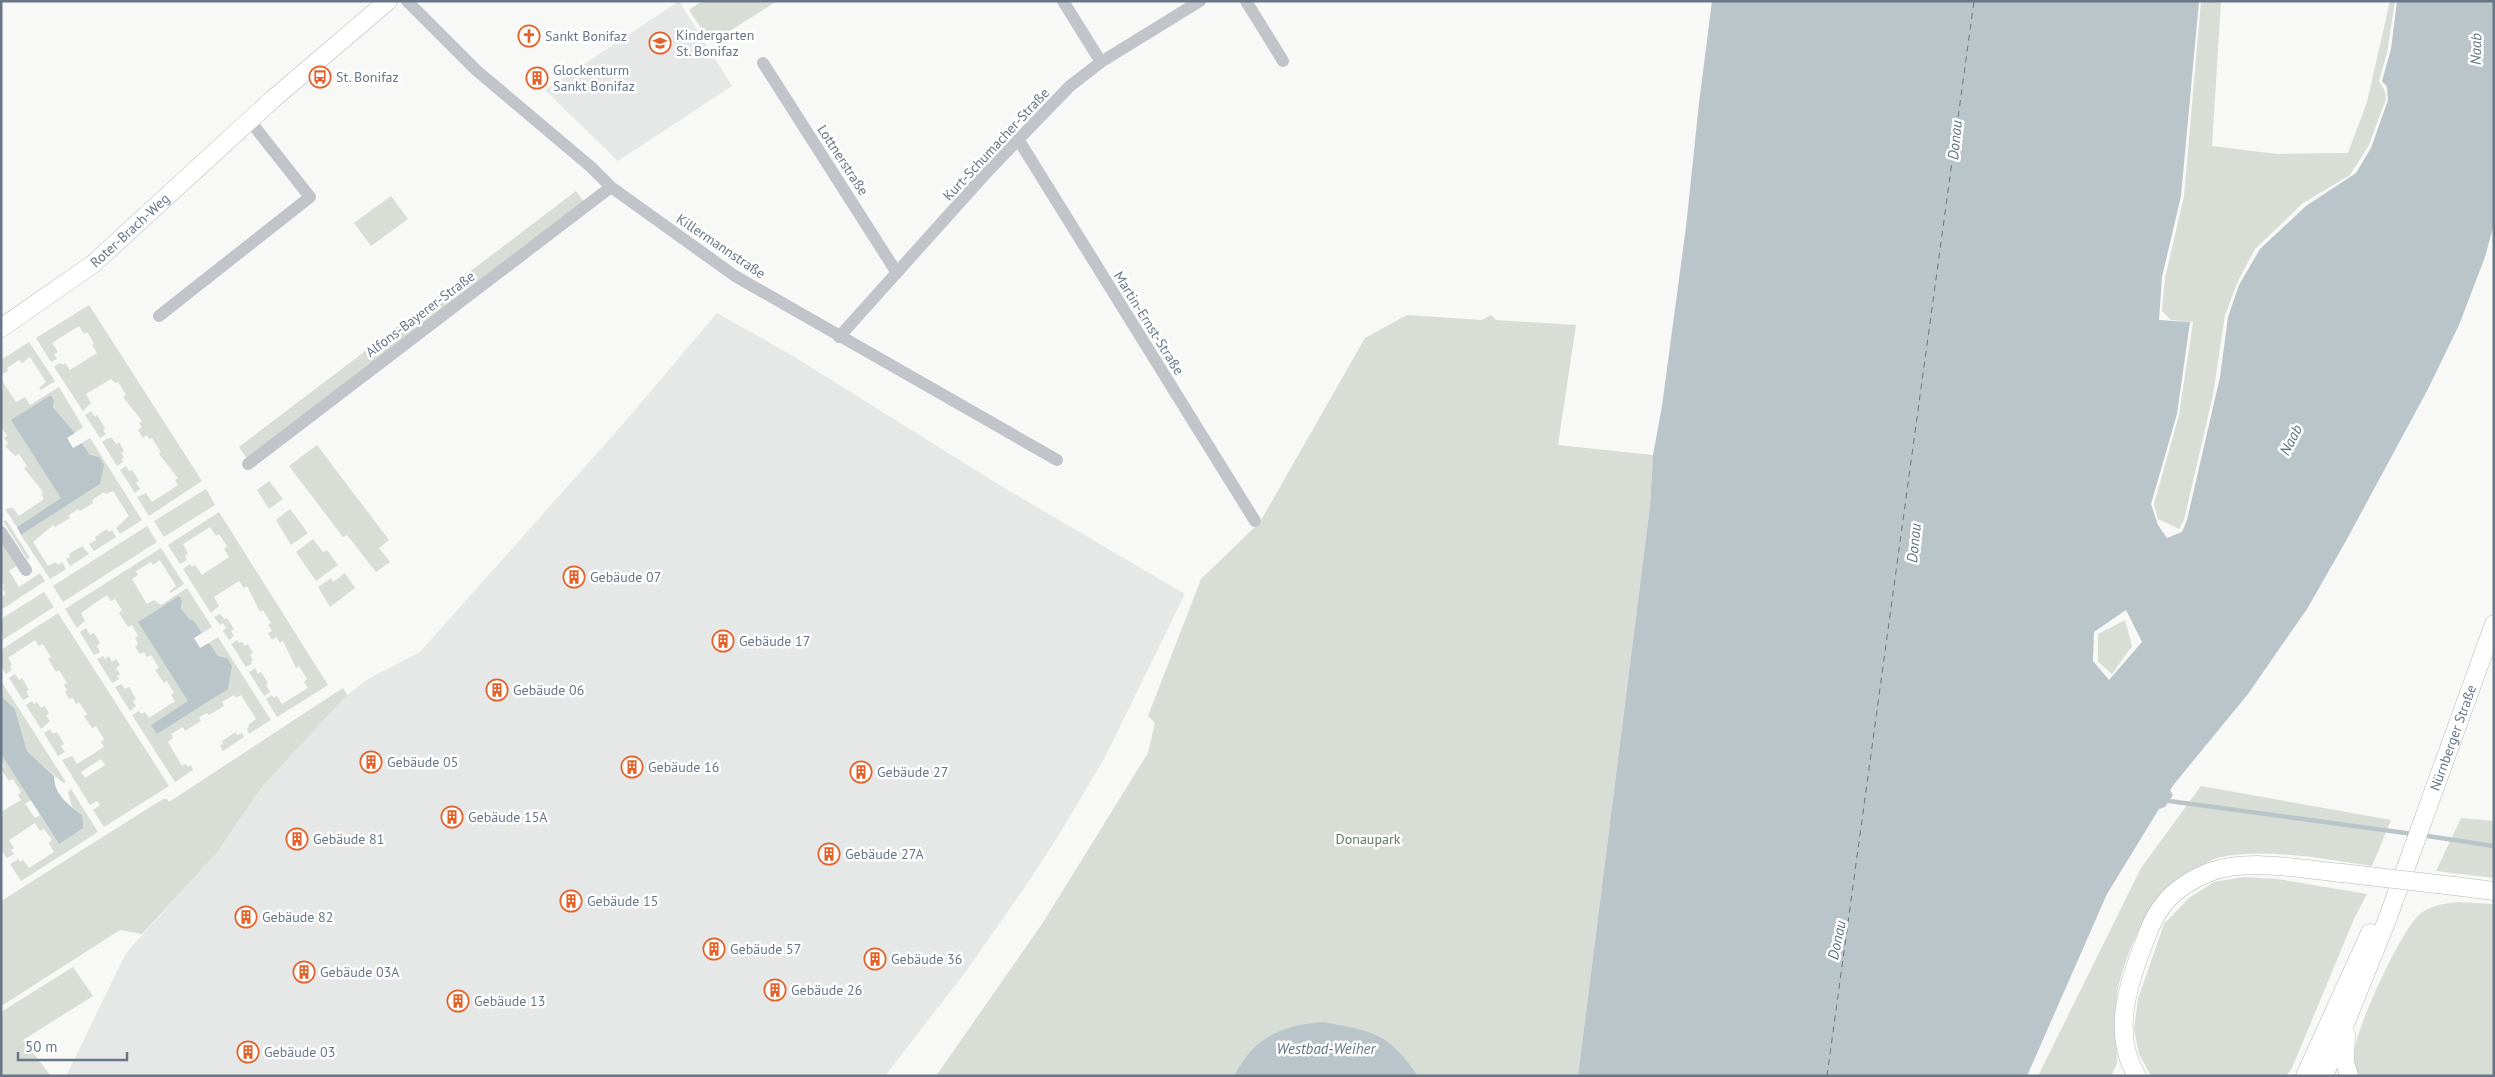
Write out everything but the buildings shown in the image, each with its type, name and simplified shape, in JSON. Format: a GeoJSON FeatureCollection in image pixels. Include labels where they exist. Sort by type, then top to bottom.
{"type":"FeatureCollection","features":[{"type":"Feature","properties":{"kind":"main road","name":"Roter-Brach-Weg"},"geometry":{"type":"LineString","coordinates":[[1,328],[93,264],[250,121],[388,1]]}},
{"type":"Feature","properties":{"kind":"main road","name":"Nürnberger Straße"},"geometry":{"type":"LineString","coordinates":[[2410,849],[2438,780],[2494,624]]}},
{"type":"Feature","properties":{"kind":"main road"},"geometry":{"type":"LineString","coordinates":[[2305,1076],[2340,996],[2410,849]]}},
{"type":"Feature","properties":{"kind":"main road"},"geometry":{"type":"LineString","coordinates":[[2324,1076],[2348,1021],[2410,849]]}},
{"type":"Feature","properties":{"kind":"main road"},"geometry":{"type":"LineString","coordinates":[[2137,1076],[2128,1061],[2124,1034],[2124,1007],[2133,972],[2152,923],[2164,903],[2185,885],[2208,873],[2245,865],[2342,873],[2494,891]]}},
{"type":"Feature","properties":{"kind":"main road"},"geometry":{"type":"LineString","coordinates":[[2294,1076],[2340,996]]}},
{"type":"Feature","properties":{"kind":"main road"},"geometry":{"type":"LineString","coordinates":[[2348,1021],[2344,1046],[2349,1076]]}},
{"type":"Feature","properties":{"kind":"street","name":"Killermannstraße"},"geometry":{"type":"LineString","coordinates":[[407,1],[476,70],[591,167],[611,187],[735,276],[1057,460]]}},
{"type":"Feature","properties":{"kind":"street"},"geometry":{"type":"LineString","coordinates":[[1063,1],[1101,62]]}},
{"type":"Feature","properties":{"kind":"street","name":"Kurt-Schumacher-Straße"},"geometry":{"type":"LineString","coordinates":[[839,337],[1018,139],[1070,86],[1101,62],[1200,1]]}},
{"type":"Feature","properties":{"kind":"street"},"geometry":{"type":"LineString","coordinates":[[1246,1],[1284,61]]}},
{"type":"Feature","properties":{"kind":"street","name":"Lottnerstraße"},"geometry":{"type":"LineString","coordinates":[[763,63],[897,273]]}},
{"type":"Feature","properties":{"kind":"street"},"geometry":{"type":"LineString","coordinates":[[159,316],[310,197],[250,121]]}},
{"type":"Feature","properties":{"kind":"street","name":"Martin-Ernst-Straße"},"geometry":{"type":"LineString","coordinates":[[1018,139],[1255,522]]}},
{"type":"Feature","properties":{"kind":"street","name":"Alfons-Bayerer-Straße"},"geometry":{"type":"LineString","coordinates":[[248,464],[611,187]]}},
{"type":"Feature","properties":{"kind":"street"},"geometry":{"type":"LineString","coordinates":[[1,532],[26,570]]}},
{"type":"Feature","properties":{"kind":"shaded area","name":"Kindergarten St. Bonifaz"},"geometry":{"type":"Polygon","coordinates":[[[679,1],[732,86],[618,161],[545,90],[679,1]]]}},
{"type":"Feature","properties":{"kind":"shaded area"},"geometry":{"type":"Polygon","coordinates":[[[717,313],[793,356],[1001,486],[1185,594],[1104,759],[1060,833],[967,970],[885,1076],[66,1076],[126,953],[216,854],[261,788],[347,695],[368,679],[420,652],[623,424],[717,313]]]}},
{"type":"Feature","properties":{"kind":"green space"},"geometry":{"type":"Polygon","coordinates":[[[702,1],[777,1],[711,43],[689,10],[702,1]]]}},
{"type":"Feature","properties":{"kind":"green space"},"geometry":{"type":"Polygon","coordinates":[[[2201,1],[2221,1],[2212,146],[2277,154],[2348,153],[2367,102],[2390,1],[2395,1],[2387,53],[2379,81],[2385,91],[2386,99],[2369,145],[2350,175],[2303,203],[2255,249],[2238,281],[2225,315],[2213,395],[2184,520],[2179,529],[2158,519],[2154,504],[2179,415],[2193,322],[2171,320],[2162,311],[2165,278],[2184,196],[2201,1]]]}},
{"type":"Feature","properties":{"kind":"green space"},"geometry":{"type":"Polygon","coordinates":[[[576,191],[585,203],[248,460],[239,447],[576,191]]]}},
{"type":"Feature","properties":{"kind":"green space"},"geometry":{"type":"Polygon","coordinates":[[[391,196],[408,219],[371,246],[354,223],[391,196]]]}},
{"type":"Feature","properties":{"kind":"green space"},"geometry":{"type":"Polygon","coordinates":[[[89,305],[202,481],[149,516],[137,497],[146,493],[152,502],[178,485],[175,480],[178,478],[159,454],[161,452],[152,438],[149,439],[147,435],[143,438],[138,430],[142,427],[139,423],[142,421],[123,397],[126,395],[118,382],[115,383],[111,379],[86,394],[91,403],[83,411],[54,367],[60,363],[62,365],[65,363],[70,370],[97,353],[92,345],[94,343],[87,332],[84,334],[79,326],[52,343],[58,352],[54,354],[57,359],[51,362],[36,338],[89,305]]]}},
{"type":"Feature","properties":{"kind":"green space","name":"Donaupark"},"geometry":{"type":"Polygon","coordinates":[[[1407,315],[1482,320],[1491,315],[1496,320],[1576,325],[1558,445],[1653,455],[1650,506],[1578,1076],[936,1076],[1042,924],[1148,753],[1155,723],[1148,716],[1201,579],[1260,522],[1365,338],[1407,315]]]}},
{"type":"Feature","properties":{"kind":"green space"},"geometry":{"type":"Polygon","coordinates":[[[29,342],[55,381],[41,390],[39,388],[46,382],[30,357],[22,363],[19,360],[7,368],[8,371],[1,375],[1,360],[29,342]]]}},
{"type":"Feature","properties":{"kind":"green space"},"geometry":{"type":"Polygon","coordinates":[[[1,379],[16,402],[25,397],[30,405],[59,387],[83,427],[75,433],[53,407],[54,400],[51,395],[61,498],[17,527],[5,509],[13,508],[19,516],[44,499],[41,494],[43,492],[24,468],[27,466],[19,454],[15,456],[5,446],[8,444],[4,438],[7,436],[1,427],[1,379]]]}},
{"type":"Feature","properties":{"kind":"green space"},"geometry":{"type":"Polygon","coordinates":[[[91,411],[95,417],[97,415],[105,428],[103,430],[106,434],[100,438],[85,415],[91,411]]]}},
{"type":"Feature","properties":{"kind":"green space"},"geometry":{"type":"Polygon","coordinates":[[[90,438],[142,520],[120,534],[116,528],[129,516],[113,491],[106,494],[104,492],[92,500],[93,503],[80,511],[78,509],[69,515],[70,518],[55,527],[53,525],[33,542],[48,566],[56,562],[58,565],[62,562],[66,569],[50,579],[21,535],[100,484],[90,455],[82,443],[90,438]]]}},
{"type":"Feature","properties":{"kind":"green space"},"geometry":{"type":"Polygon","coordinates":[[[112,438],[116,444],[119,442],[124,451],[121,453],[124,457],[122,459],[123,462],[117,466],[102,442],[112,438]]]}},
{"type":"Feature","properties":{"kind":"green space"},"geometry":{"type":"Polygon","coordinates":[[[317,445],[389,540],[379,548],[390,562],[376,572],[347,535],[343,537],[289,466],[317,445]]]}},
{"type":"Feature","properties":{"kind":"green space"},"geometry":{"type":"Polygon","coordinates":[[[126,466],[129,471],[132,470],[139,481],[136,483],[140,489],[135,493],[120,470],[126,466]]]}},
{"type":"Feature","properties":{"kind":"green space"},"geometry":{"type":"Polygon","coordinates":[[[269,481],[283,499],[269,509],[257,490],[269,481]]]}},
{"type":"Feature","properties":{"kind":"green space"},"geometry":{"type":"Polygon","coordinates":[[[206,489],[215,505],[164,537],[154,521],[206,489]]]}},
{"type":"Feature","properties":{"kind":"green space"},"geometry":{"type":"Polygon","coordinates":[[[290,509],[308,533],[291,545],[276,520],[290,509]]]}},
{"type":"Feature","properties":{"kind":"green space"},"geometry":{"type":"Polygon","coordinates":[[[219,512],[328,685],[277,717],[266,699],[272,695],[274,698],[277,696],[282,704],[308,688],[304,682],[307,679],[299,666],[296,668],[283,641],[280,643],[276,637],[272,640],[268,633],[272,631],[268,625],[271,623],[263,610],[260,612],[247,586],[244,588],[239,581],[214,597],[219,606],[211,613],[183,569],[190,564],[192,567],[195,565],[202,575],[229,557],[224,549],[227,546],[219,534],[216,536],[210,527],[183,544],[188,553],[185,556],[187,560],[180,564],[168,545],[219,512]]]}},
{"type":"Feature","properties":{"kind":"green space"},"geometry":{"type":"Polygon","coordinates":[[[6,520],[30,558],[27,559],[3,521],[6,520]]]}},
{"type":"Feature","properties":{"kind":"green space"},"geometry":{"type":"Polygon","coordinates":[[[147,526],[157,542],[63,602],[53,586],[147,526]]]}},
{"type":"Feature","properties":{"kind":"green space"},"geometry":{"type":"Polygon","coordinates":[[[107,529],[109,532],[112,530],[116,537],[94,551],[89,544],[96,540],[95,537],[107,529]]]}},
{"type":"Feature","properties":{"kind":"green space"},"geometry":{"type":"Polygon","coordinates":[[[313,539],[323,552],[327,550],[338,565],[316,581],[296,552],[313,539]]]}},
{"type":"Feature","properties":{"kind":"green space"},"geometry":{"type":"Polygon","coordinates":[[[1,543],[16,566],[9,571],[19,587],[40,573],[45,581],[1,610],[1,597],[6,594],[2,588],[4,586],[1,581],[1,543]]]}},
{"type":"Feature","properties":{"kind":"green space"},"geometry":{"type":"Polygon","coordinates":[[[82,546],[89,554],[70,566],[66,559],[70,557],[69,554],[82,546]]]}},
{"type":"Feature","properties":{"kind":"green space"},"geometry":{"type":"Polygon","coordinates":[[[161,548],[184,584],[171,593],[170,591],[176,586],[160,560],[153,565],[151,562],[136,571],[138,575],[132,579],[147,604],[154,600],[161,605],[187,588],[212,627],[202,633],[194,621],[189,619],[181,608],[182,600],[179,596],[189,701],[151,725],[227,689],[227,658],[218,656],[209,643],[218,637],[271,720],[249,734],[248,725],[256,719],[241,695],[236,698],[234,695],[222,702],[224,706],[209,715],[207,713],[199,717],[201,721],[185,731],[183,727],[171,734],[173,738],[168,742],[182,766],[186,764],[188,767],[191,765],[193,770],[175,782],[132,715],[139,711],[141,714],[145,712],[149,718],[175,701],[171,695],[174,693],[167,681],[164,683],[155,670],[159,668],[151,655],[147,657],[144,652],[140,654],[135,647],[138,644],[135,638],[138,636],[132,625],[128,627],[119,613],[122,610],[115,599],[111,601],[107,595],[81,613],[85,621],[77,628],[65,609],[161,548]]]}},
{"type":"Feature","properties":{"kind":"green space"},"geometry":{"type":"Polygon","coordinates":[[[345,573],[355,588],[330,607],[318,587],[331,578],[333,582],[345,573]]]}},
{"type":"Feature","properties":{"kind":"green space"},"geometry":{"type":"Polygon","coordinates":[[[44,592],[54,607],[1,641],[1,619],[44,592]]]}},
{"type":"Feature","properties":{"kind":"green space"},"geometry":{"type":"Polygon","coordinates":[[[58,613],[169,786],[104,827],[93,810],[100,805],[97,801],[90,805],[62,760],[72,756],[77,764],[104,747],[101,742],[104,739],[96,726],[92,728],[84,716],[87,714],[79,702],[76,704],[73,698],[69,699],[64,685],[67,683],[59,670],[56,672],[48,659],[51,657],[43,644],[39,646],[35,640],[8,658],[12,665],[10,666],[12,670],[6,674],[1,666],[1,650],[58,613]],[[101,759],[81,772],[85,778],[105,765],[101,759]]]}},
{"type":"Feature","properties":{"kind":"green space"},"geometry":{"type":"Polygon","coordinates":[[[220,614],[224,619],[227,618],[234,629],[231,631],[234,636],[229,640],[223,631],[226,628],[223,623],[220,625],[214,617],[220,614]]]}},
{"type":"Feature","properties":{"kind":"green space"},"geometry":{"type":"Polygon","coordinates":[[[2125,620],[2132,646],[2112,674],[2098,662],[2098,634],[2125,620]]]}},
{"type":"Feature","properties":{"kind":"green space"},"geometry":{"type":"Polygon","coordinates":[[[86,628],[90,635],[94,633],[100,643],[97,646],[100,652],[94,655],[80,632],[86,628]]]}},
{"type":"Feature","properties":{"kind":"green space"},"geometry":{"type":"Polygon","coordinates":[[[237,640],[245,646],[248,644],[253,653],[250,655],[253,660],[251,661],[252,664],[246,667],[231,644],[237,640]]]}},
{"type":"Feature","properties":{"kind":"green space"},"geometry":{"type":"Polygon","coordinates":[[[103,656],[105,659],[109,656],[112,662],[116,659],[120,665],[116,668],[120,674],[117,676],[119,679],[112,683],[97,659],[103,656]]]}},
{"type":"Feature","properties":{"kind":"green space"},"geometry":{"type":"Polygon","coordinates":[[[255,668],[258,674],[261,672],[268,683],[266,685],[270,692],[264,696],[249,672],[255,668]]]}},
{"type":"Feature","properties":{"kind":"green space"},"geometry":{"type":"Polygon","coordinates":[[[15,674],[19,680],[22,678],[29,690],[26,691],[29,697],[23,700],[9,678],[15,674]]]}},
{"type":"Feature","properties":{"kind":"green space"},"geometry":{"type":"Polygon","coordinates":[[[1,681],[66,782],[63,783],[27,751],[15,709],[1,696],[1,681]]]}},
{"type":"Feature","properties":{"kind":"green space"},"geometry":{"type":"Polygon","coordinates":[[[121,684],[125,689],[129,687],[136,699],[133,701],[136,706],[130,711],[115,687],[121,684]]]}},
{"type":"Feature","properties":{"kind":"green space"},"geometry":{"type":"Polygon","coordinates":[[[343,688],[347,695],[261,788],[216,854],[142,934],[120,930],[3,1005],[1,1002],[1,901],[163,799],[167,799],[169,802],[343,688]]]}},
{"type":"Feature","properties":{"kind":"green space"},"geometry":{"type":"Polygon","coordinates":[[[32,701],[34,704],[37,702],[41,708],[45,706],[49,713],[46,716],[50,721],[41,729],[26,705],[32,701]]]}},
{"type":"Feature","properties":{"kind":"green space"},"geometry":{"type":"Polygon","coordinates":[[[50,729],[53,734],[57,732],[64,744],[61,746],[65,752],[58,756],[44,733],[50,729]]]}},
{"type":"Feature","properties":{"kind":"green space"},"geometry":{"type":"Polygon","coordinates":[[[236,732],[237,735],[242,733],[244,737],[223,751],[220,746],[223,744],[222,741],[236,732]]]}},
{"type":"Feature","properties":{"kind":"green space"},"geometry":{"type":"Polygon","coordinates":[[[1,754],[31,800],[25,804],[35,818],[40,815],[59,844],[82,815],[72,807],[68,792],[71,789],[98,832],[21,881],[10,864],[18,859],[20,862],[23,860],[29,868],[54,852],[49,843],[52,840],[44,829],[40,831],[35,823],[9,840],[14,848],[11,850],[14,854],[7,858],[1,850],[1,812],[21,800],[18,795],[21,792],[13,779],[9,781],[1,769],[4,767],[1,754]]]}},
{"type":"Feature","properties":{"kind":"green space"},"geometry":{"type":"Polygon","coordinates":[[[2201,786],[2391,820],[2372,866],[2316,858],[2259,854],[2216,858],[2184,875],[2170,887],[2147,916],[2130,949],[2117,992],[2117,1064],[2111,1076],[2038,1076],[2141,868],[2201,786]]]}},
{"type":"Feature","properties":{"kind":"green space"},"geometry":{"type":"Polygon","coordinates":[[[2461,818],[2494,821],[2494,878],[2436,871],[2461,818]]]}},
{"type":"Feature","properties":{"kind":"green space"},"geometry":{"type":"Polygon","coordinates":[[[2244,877],[2277,879],[2367,894],[2354,919],[2292,1068],[2286,1076],[2151,1076],[2139,1054],[2134,1029],[2138,999],[2164,924],[2189,898],[2214,882],[2244,877]]]}},
{"type":"Feature","properties":{"kind":"green space"},"geometry":{"type":"Polygon","coordinates":[[[2457,902],[2494,904],[2494,1076],[2358,1076],[2353,1066],[2359,1034],[2388,964],[2410,926],[2422,912],[2437,906],[2457,902]]]}},
{"type":"Feature","properties":{"kind":"green space"},"geometry":{"type":"Polygon","coordinates":[[[73,967],[93,996],[23,1040],[51,1076],[1,1076],[1,1012],[73,967]]]}},
{"type":"Feature","properties":{"kind":"water"},"geometry":{"type":"Polygon","coordinates":[[[1712,1],[2199,1],[2181,196],[2162,277],[2159,320],[2190,322],[2177,414],[2151,504],[2158,525],[2167,538],[2182,532],[2187,520],[2220,377],[2228,317],[2239,285],[2260,249],[2306,206],[2356,173],[2371,148],[2388,100],[2387,87],[2382,81],[2391,49],[2397,1],[2494,1],[2494,224],[2485,257],[2459,325],[2428,389],[2307,609],[2248,694],[2170,790],[2173,795],[2165,807],[2159,809],[2107,894],[2027,1076],[1578,1076],[1650,506],[1653,455],[1662,406],[1686,227],[1712,1]],[[2126,610],[2094,632],[2093,661],[2109,680],[2142,642],[2126,610]]]}},
{"type":"Feature","properties":{"kind":"water"},"geometry":{"type":"Polygon","coordinates":[[[51,395],[54,400],[53,407],[75,433],[67,438],[73,448],[82,443],[90,455],[99,457],[104,465],[100,484],[21,535],[17,527],[61,498],[11,420],[51,395]]]}},
{"type":"Feature","properties":{"kind":"water"},"geometry":{"type":"Polygon","coordinates":[[[179,596],[182,600],[181,608],[189,619],[194,621],[202,633],[194,638],[200,648],[209,643],[218,656],[227,658],[232,666],[228,689],[157,734],[151,725],[188,701],[138,622],[179,596]]]}},
{"type":"Feature","properties":{"kind":"water"},"geometry":{"type":"Polygon","coordinates":[[[1,696],[15,709],[27,751],[54,776],[56,789],[59,794],[82,815],[83,828],[59,844],[1,754],[1,696]]]}},
{"type":"Feature","properties":{"kind":"water","name":"Westbad-Weiher"},"geometry":{"type":"Polygon","coordinates":[[[1323,1022],[1355,1028],[1378,1036],[1397,1050],[1418,1076],[1234,1076],[1242,1062],[1260,1042],[1294,1026],[1323,1022]]]}},
{"type":"Feature","properties":{"kind":"waterway"},"geometry":{"type":"LineString","coordinates":[[2169,801],[2413,834]]}},
{"type":"Feature","properties":{"kind":"waterway"},"geometry":{"type":"LineString","coordinates":[[2421,835],[2494,846]]}},
{"type":"Feature","properties":{"kind":"ferry route"},"geometry":{"type":"LineString","coordinates":[[1827,1076],[1974,1]]}},
{"type":"Feature","properties":{"kind":"place","name":"Sankt Bonifaz"},"geometry":{"type":"Point","coordinates":[529,36]}},
{"type":"Feature","properties":{"kind":"place","name":"Kindergarten St. Bonifaz"},"geometry":{"type":"Point","coordinates":[660,43]}},
{"type":"Feature","properties":{"kind":"place","name":"St. Bonifaz"},"geometry":{"type":"Point","coordinates":[320,77]}},
{"type":"Feature","properties":{"kind":"place","name":"Glockenturm Sankt Bonifaz"},"geometry":{"type":"Point","coordinates":[537,78]}},
{"type":"Feature","properties":{"kind":"place","name":"Gebäude 07"},"geometry":{"type":"Point","coordinates":[574,577]}},
{"type":"Feature","properties":{"kind":"place","name":"Gebäude 17"},"geometry":{"type":"Point","coordinates":[723,641]}},
{"type":"Feature","properties":{"kind":"place","name":"Gebäude 06"},"geometry":{"type":"Point","coordinates":[497,690]}},
{"type":"Feature","properties":{"kind":"place","name":"Gebäude 05"},"geometry":{"type":"Point","coordinates":[371,762]}},
{"type":"Feature","properties":{"kind":"place","name":"Gebäude 16"},"geometry":{"type":"Point","coordinates":[632,767]}},
{"type":"Feature","properties":{"kind":"place","name":"Gebäude 27"},"geometry":{"type":"Point","coordinates":[861,772]}},
{"type":"Feature","properties":{"kind":"place","name":"Gebäude 15A"},"geometry":{"type":"Point","coordinates":[452,817]}},
{"type":"Feature","properties":{"kind":"place","name":"Gebäude 81"},"geometry":{"type":"Point","coordinates":[297,839]}},
{"type":"Feature","properties":{"kind":"place","name":"Gebäude 27A"},"geometry":{"type":"Point","coordinates":[829,854]}},
{"type":"Feature","properties":{"kind":"place","name":"Gebäude 15"},"geometry":{"type":"Point","coordinates":[571,901]}},
{"type":"Feature","properties":{"kind":"place","name":"Gebäude 82"},"geometry":{"type":"Point","coordinates":[246,917]}},
{"type":"Feature","properties":{"kind":"place","name":"Gebäude 57"},"geometry":{"type":"Point","coordinates":[714,949]}},
{"type":"Feature","properties":{"kind":"place","name":"Gebäude 36"},"geometry":{"type":"Point","coordinates":[875,959]}},
{"type":"Feature","properties":{"kind":"place","name":"Gebäude 03A"},"geometry":{"type":"Point","coordinates":[304,972]}},
{"type":"Feature","properties":{"kind":"place","name":"Gebäude 26"},"geometry":{"type":"Point","coordinates":[775,990]}},
{"type":"Feature","properties":{"kind":"place","name":"Gebäude 13"},"geometry":{"type":"Point","coordinates":[458,1001]}},
{"type":"Feature","properties":{"kind":"place","name":"Gebäude 03"},"geometry":{"type":"Point","coordinates":[248,1052]}},
{"type":"Feature","properties":{"kind":"water label","name":"Naab"},"geometry":{"type":"Point","coordinates":[2476,49]}},
{"type":"Feature","properties":{"kind":"water label","name":"Donau"},"geometry":{"type":"Point","coordinates":[1955,140]}},
{"type":"Feature","properties":{"kind":"water label","name":"Naab"},"geometry":{"type":"Point","coordinates":[2291,440]}},
{"type":"Feature","properties":{"kind":"water label","name":"Donau"},"geometry":{"type":"Point","coordinates":[1914,543]}},
{"type":"Feature","properties":{"kind":"water label","name":"Donau"},"geometry":{"type":"Point","coordinates":[1837,940]}}]}
